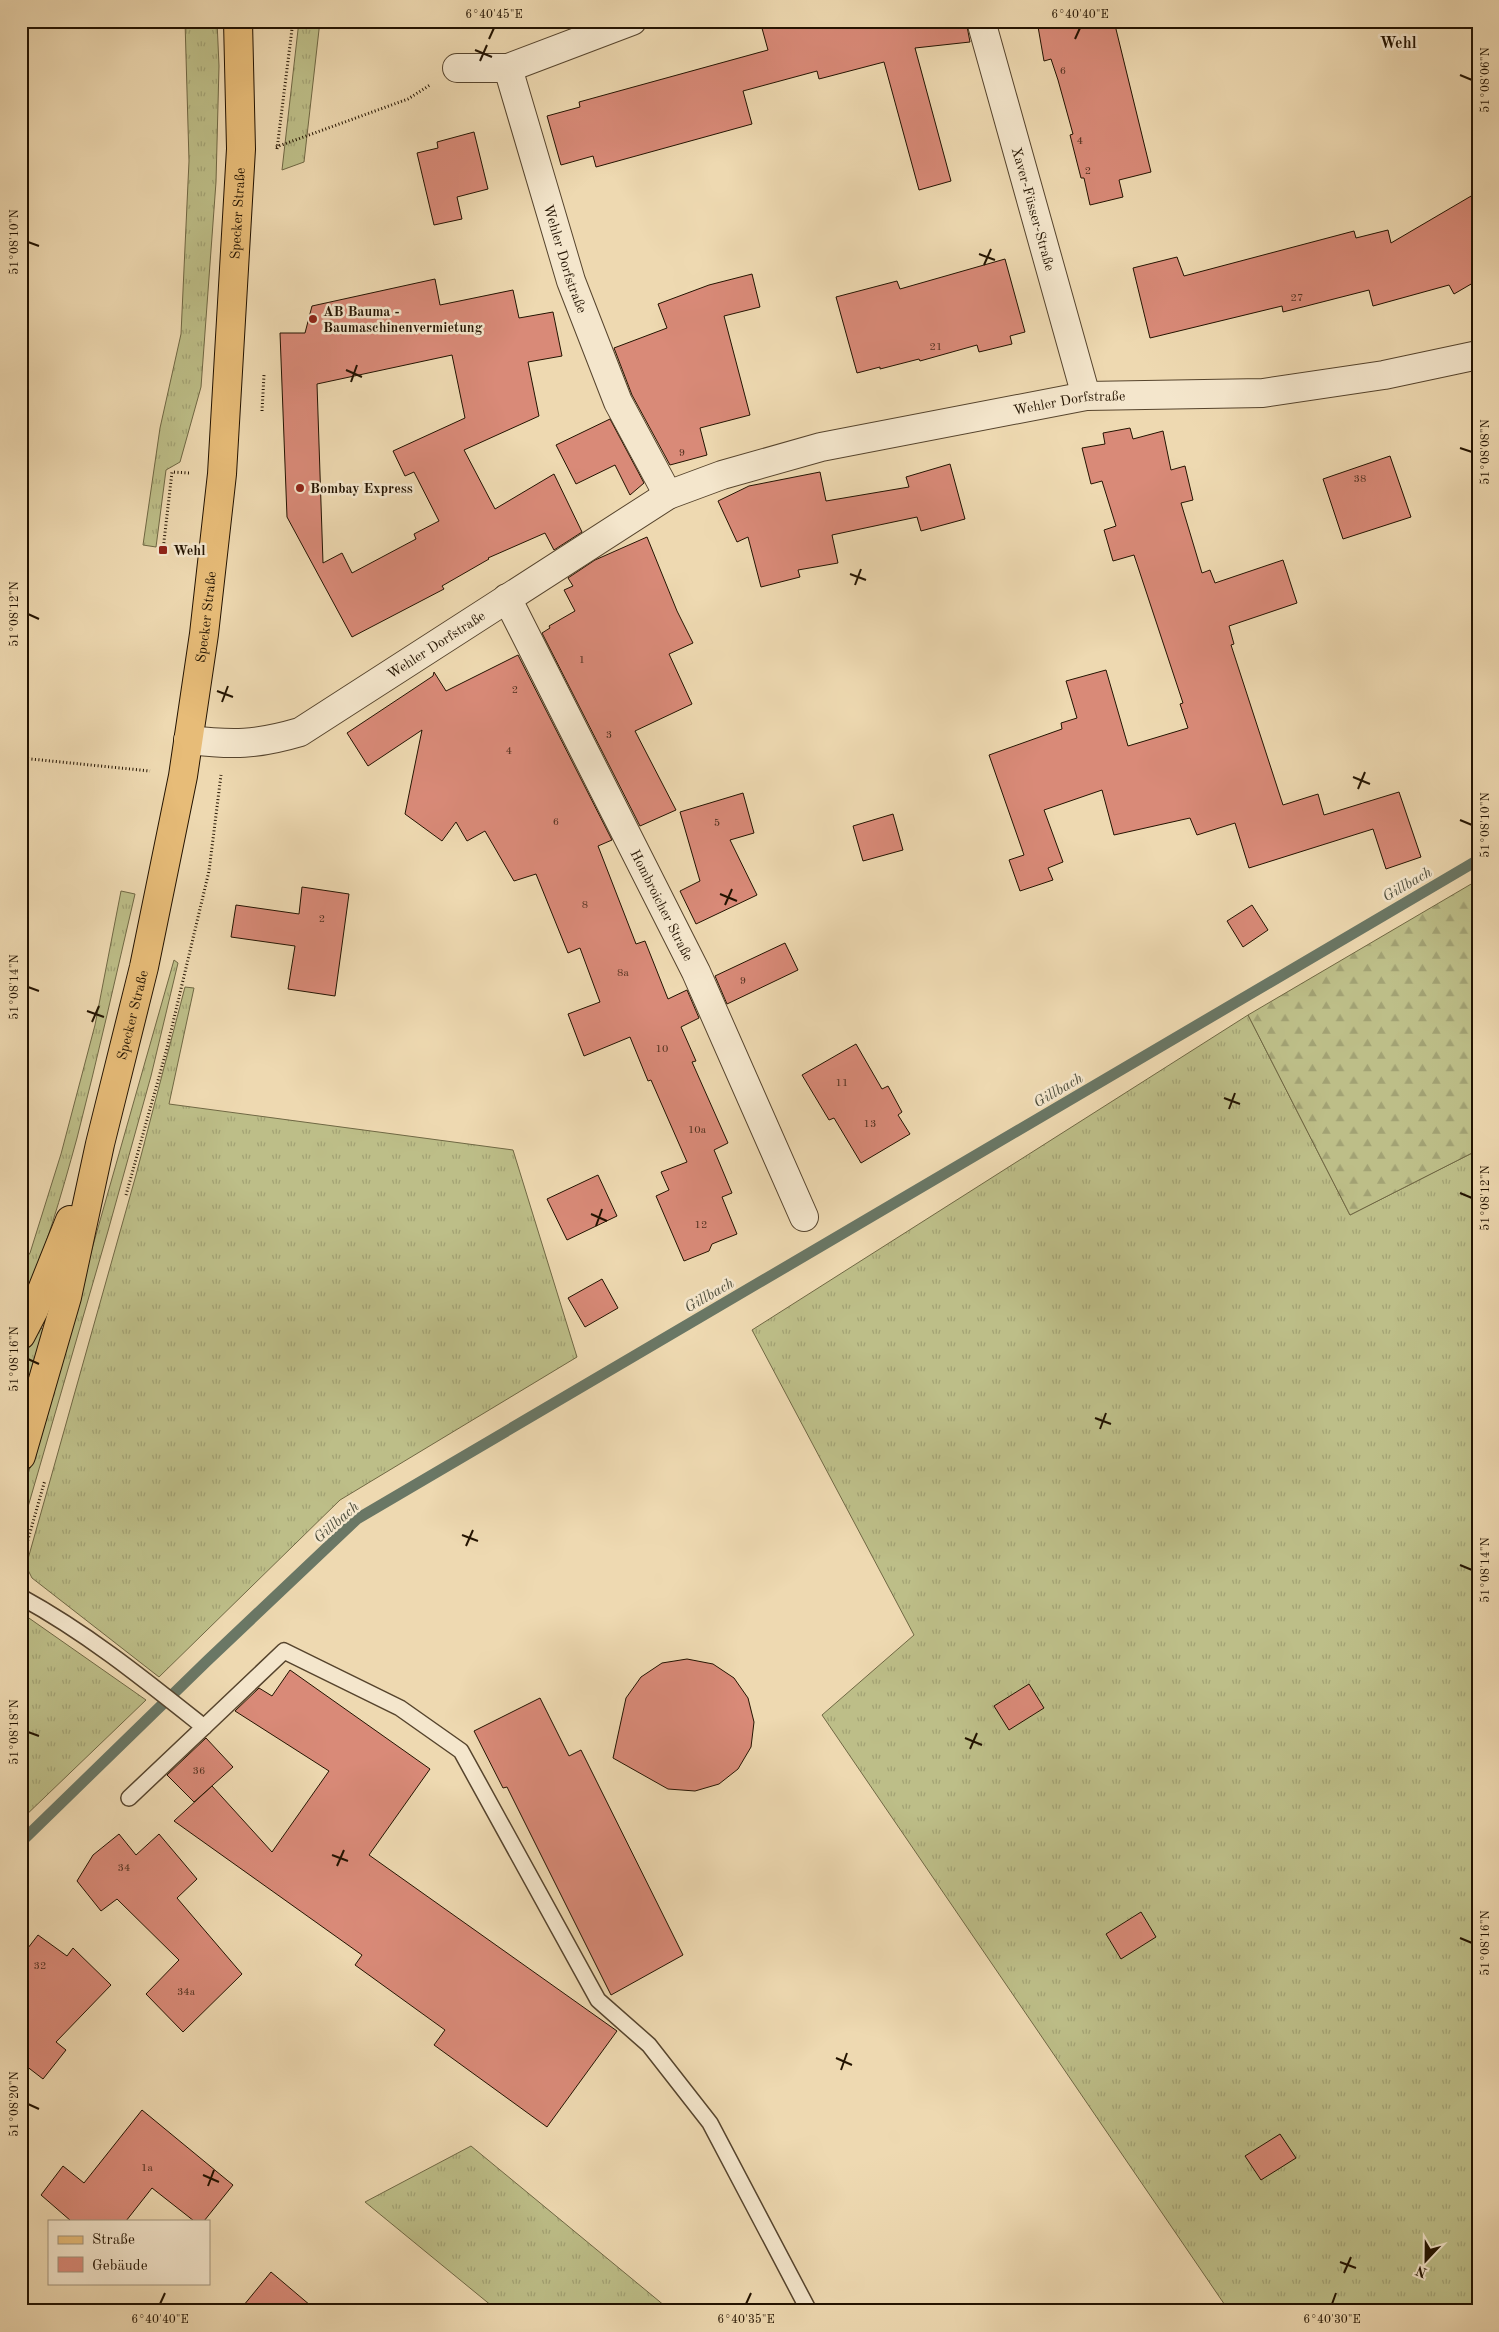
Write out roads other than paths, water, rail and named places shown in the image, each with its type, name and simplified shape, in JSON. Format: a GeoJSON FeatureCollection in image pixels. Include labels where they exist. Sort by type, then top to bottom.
{"type":"FeatureCollection","features":[{"type":"Feature","properties":{"kind":"main road","name":"Specker Straße"},"geometry":{"type":"LineString","coordinates":[[21,1456],[66,1297],[100,1144],[144,967],[183,776],[204,634],[222,474],[241,149],[238,21]]}},
{"type":"Feature","properties":{"kind":"main road","name":"Specker Straße"},"geometry":{"type":"LineString","coordinates":[[21,1335],[34,1310],[100,1144]]}},
{"type":"Feature","properties":{"kind":"street"},"geometry":{"type":"LineString","coordinates":[[457,68],[508,68],[632,21]]}},
{"type":"Feature","properties":{"kind":"street","name":"Xaver-Füsser-Straße"},"geometry":{"type":"LineString","coordinates":[[981,21],[1086,396]]}},
{"type":"Feature","properties":{"kind":"street","name":"Wehler Dorfstraße"},"geometry":{"type":"LineString","coordinates":[[508,68],[570,280],[618,402],[668,496]]}},
{"type":"Feature","properties":{"kind":"street","name":"Wehler Dorfstraße"},"geometry":{"type":"LineString","coordinates":[[188,740],[225,744],[267,742],[300,732],[668,496],[738,470],[821,447],[1086,396],[1263,393],[1384,375],[1478,355]]}},
{"type":"Feature","properties":{"kind":"street","name":"Hombroicher Straße"},"geometry":{"type":"LineString","coordinates":[[507,598],[696,972],[804,1217]]}},
{"type":"Feature","properties":{"kind":"lane"},"geometry":{"type":"LineString","coordinates":[[21,1597],[58,1617],[141,1675],[199,1723]]}},
{"type":"Feature","properties":{"kind":"lane"},"geometry":{"type":"LineString","coordinates":[[130,1798],[199,1723],[284,1651],[400,1708],[460,1752],[598,2000],[649,2045],[710,2123],[809,2311]]}},
{"type":"Feature","properties":{"kind":"waterway","name":"Gillbach"},"geometry":{"type":"LineString","coordinates":[[21,1842],[207,1661],[357,1519],[1478,860]]}},
{"type":"Feature","properties":{"kind":"place","name":"AB Bauma - Baumaschinenvermietung"},"geometry":{"type":"Point","coordinates":[313,319]}},
{"type":"Feature","properties":{"kind":"place","name":"Bombay Express"},"geometry":{"type":"Point","coordinates":[300,488]}},
{"type":"Feature","properties":{"kind":"place","name":"Wehl"},"geometry":{"type":"Point","coordinates":[163,550]}},
{"type":"Feature","properties":{"kind":"district","name":"Wehl"},"geometry":{"type":"Point","coordinates":[1398,42]}}]}
